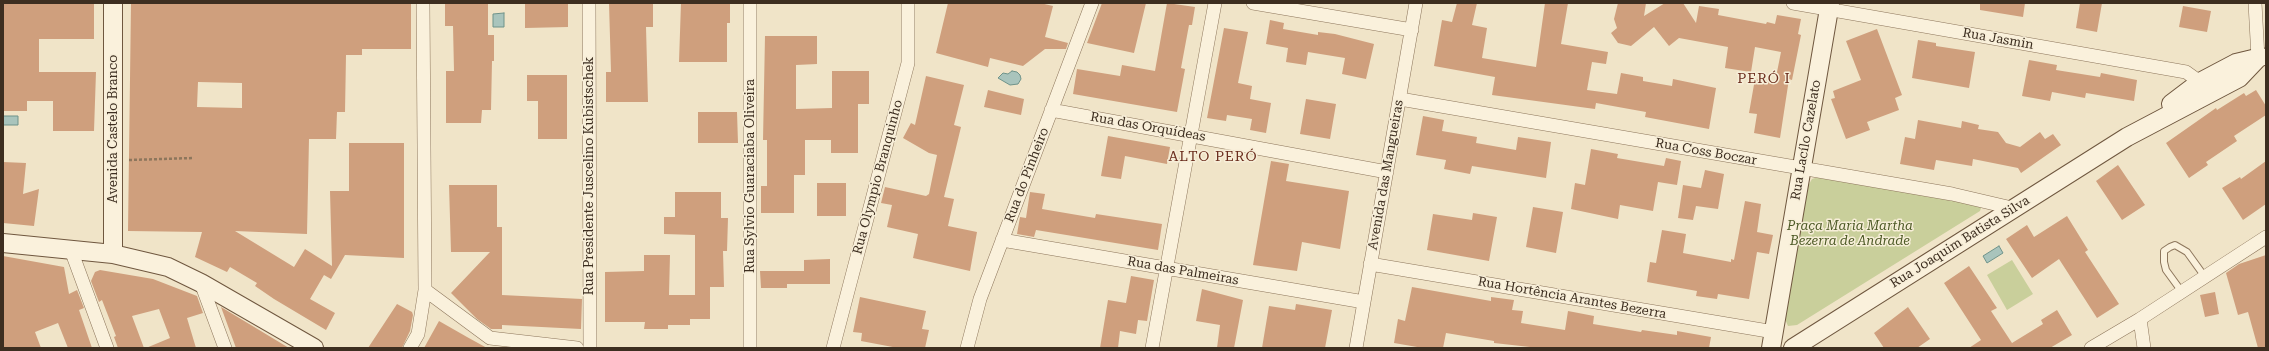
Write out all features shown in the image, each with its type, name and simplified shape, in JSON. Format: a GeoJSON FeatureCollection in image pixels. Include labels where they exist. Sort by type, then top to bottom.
{"type":"FeatureCollection","features":[{"type":"Feature","properties":{"kind":"street","name":"Avenida Castelo Branco"},"geometry":{"type":"LineString","coordinates":[[113,3],[113,254]]}},
{"type":"Feature","properties":{"kind":"street"},"geometry":{"type":"LineString","coordinates":[[410,348],[418,334],[425,290],[423,3]]}},
{"type":"Feature","properties":{"kind":"street","name":"Rua Presidente Juscelino Kubistschek"},"geometry":{"type":"LineString","coordinates":[[588,3],[590,348]]}},
{"type":"Feature","properties":{"kind":"street","name":"Rua Sylvio Guaraciaba Oliveira"},"geometry":{"type":"LineString","coordinates":[[750,3],[750,348]]}},
{"type":"Feature","properties":{"kind":"street","name":"Rua Olympio Branquinho"},"geometry":{"type":"LineString","coordinates":[[833,348],[908,63],[908,3]]}},
{"type":"Feature","properties":{"kind":"street","name":"Rua do Pinheiro"},"geometry":{"type":"LineString","coordinates":[[967,348],[980,299],[1092,3]]}},
{"type":"Feature","properties":{"kind":"street"},"geometry":{"type":"LineString","coordinates":[[1152,348],[1215,3]]}},
{"type":"Feature","properties":{"kind":"street"},"geometry":{"type":"LineString","coordinates":[[1253,3],[1412,30]]}},
{"type":"Feature","properties":{"kind":"street","name":"Avenida das Mangueiras"},"geometry":{"type":"LineString","coordinates":[[1356,348],[1416,3]]}},
{"type":"Feature","properties":{"kind":"street","name":"Rua Jasmin"},"geometry":{"type":"LineString","coordinates":[[1793,3],[1829,6],[2186,72],[2200,82]]}},
{"type":"Feature","properties":{"kind":"street"},"geometry":{"type":"LineString","coordinates":[[2255,3],[2262,57]]}},
{"type":"Feature","properties":{"kind":"street","name":"Rua Lacílo Cazelato"},"geometry":{"type":"LineString","coordinates":[[1772,340],[1829,6]]}},
{"type":"Feature","properties":{"kind":"street","name":"Rua Joaquim Batista Silva"},"geometry":{"type":"LineString","coordinates":[[2127,137],[2200,82],[2236,63],[2262,57]]}},
{"type":"Feature","properties":{"kind":"street","name":"Rua Joaquim Batista Silva"},"geometry":{"type":"LineString","coordinates":[[1793,348],[2012,208],[2127,137],[2240,78],[2262,57]]}},
{"type":"Feature","properties":{"kind":"street","name":"Rua Coss Boczar"},"geometry":{"type":"LineString","coordinates":[[1400,99],[1952,194],[2012,208]]}},
{"type":"Feature","properties":{"kind":"street","name":"Rua das Orquídeas"},"geometry":{"type":"LineString","coordinates":[[1052,110],[1191,134],[1387,172]]}},
{"type":"Feature","properties":{"kind":"street"},"geometry":{"type":"LineString","coordinates":[[2091,348],[2140,319],[2266,237]]}},
{"type":"Feature","properties":{"kind":"street","name":"Rua das Palmeiras"},"geometry":{"type":"LineString","coordinates":[[1002,240],[1364,302]]}},
{"type":"Feature","properties":{"kind":"street"},"geometry":{"type":"LineString","coordinates":[[3,244],[113,254],[168,267],[201,283],[314,348]]}},
{"type":"Feature","properties":{"kind":"street"},"geometry":{"type":"LineString","coordinates":[[71,250],[107,348]]}},
{"type":"Feature","properties":{"kind":"street","name":"Rua Hortência Arantes Bezerra"},"geometry":{"type":"LineString","coordinates":[[1370,264],[1772,340]]}},
{"type":"Feature","properties":{"kind":"street"},"geometry":{"type":"LineString","coordinates":[[201,283],[225,348]]}},
{"type":"Feature","properties":{"kind":"street"},"geometry":{"type":"LineString","coordinates":[[425,290],[490,338],[577,348]]}},
{"type":"Feature","properties":{"kind":"street"},"geometry":{"type":"LineString","coordinates":[[2140,319],[2144,348]]}},
{"type":"Feature","properties":{"kind":"lane"},"geometry":{"type":"LineString","coordinates":[[2182,292],[2166,270],[2164,251],[2170,247],[2175,245],[2187,252],[2205,277]]}},
{"type":"Feature","properties":{"kind":"path"},"geometry":{"type":"LineString","coordinates":[[113,160],[194,158]]}},
{"type":"Feature","properties":{"kind":"green space","name":"Praça Maria Martha Bezerra de Andrade"},"geometry":{"type":"Polygon","coordinates":[[[1819,177],[1980,205],[1981,208],[1980,211],[1797,325],[1788,326],[1785,319],[1808,186],[1812,179],[1819,177]]]}},
{"type":"Feature","properties":{"kind":"green space"},"geometry":{"type":"Polygon","coordinates":[[[2012,260],[2033,294],[2007,310],[1987,275],[2012,260]]]}},
{"type":"Feature","properties":{"kind":"water"},"geometry":{"type":"Polygon","coordinates":[[[504,13],[504,27],[493,27],[493,14],[504,13]]]}},
{"type":"Feature","properties":{"kind":"water"},"geometry":{"type":"Polygon","coordinates":[[[1012,71],[1017,72],[1020,75],[1021,79],[1018,84],[1010,85],[998,78],[1003,73],[1008,74],[1012,71]]]}},
{"type":"Feature","properties":{"kind":"water"},"geometry":{"type":"Polygon","coordinates":[[[3,116],[18,116],[18,125],[3,125],[3,116]]]}},
{"type":"Feature","properties":{"kind":"water"},"geometry":{"type":"Polygon","coordinates":[[[1999,246],[2003,253],[1987,263],[1983,256],[1999,246]]]}},
{"type":"Feature","properties":{"kind":"building"},"geometry":{"type":"Polygon","coordinates":[[[3,3],[94,3],[94,39],[39,39],[39,72],[96,72],[94,131],[53,131],[53,101],[27,101],[27,111],[3,111],[3,3]]]}},
{"type":"Feature","properties":{"kind":"building"},"geometry":{"type":"Polygon","coordinates":[[[131,3],[411,3],[411,49],[362,49],[362,55],[346,55],[345,112],[337,112],[336,139],[309,139],[307,234],[235,231],[294,267],[305,249],[332,266],[330,191],[349,191],[349,143],[404,143],[404,258],[345,255],[331,279],[324,275],[310,299],[335,313],[326,330],[274,299],[255,286],[257,283],[230,267],[227,272],[195,257],[202,232],[128,231],[131,3]],[[198,82],[197,107],[242,108],[242,83],[198,82]]]}},
{"type":"Feature","properties":{"kind":"building"},"geometry":{"type":"Polygon","coordinates":[[[445,3],[488,3],[488,35],[494,35],[494,61],[492,61],[491,110],[482,110],[481,123],[446,123],[446,71],[454,71],[453,26],[445,26],[445,3]]]}},
{"type":"Feature","properties":{"kind":"building"},"geometry":{"type":"Polygon","coordinates":[[[609,3],[653,3],[653,27],[646,27],[648,102],[606,102],[606,72],[611,72],[609,3]]]}},
{"type":"Feature","properties":{"kind":"building"},"geometry":{"type":"Polygon","coordinates":[[[681,3],[730,3],[730,23],[727,23],[727,62],[679,62],[681,3]]]}},
{"type":"Feature","properties":{"kind":"building"},"geometry":{"type":"Polygon","coordinates":[[[948,3],[1040,3],[1053,6],[1045,37],[1068,43],[1066,49],[1045,49],[1023,66],[990,58],[988,67],[936,53],[948,3]]]}},
{"type":"Feature","properties":{"kind":"building"},"geometry":{"type":"Polygon","coordinates":[[[1102,3],[1146,3],[1134,53],[1087,43],[1102,3]]]}},
{"type":"Feature","properties":{"kind":"building"},"geometry":{"type":"Polygon","coordinates":[[[1167,3],[1195,7],[1192,25],[1189,25],[1181,68],[1185,69],[1177,112],[1073,94],[1077,69],[1120,76],[1122,65],[1155,71],[1167,3]]]}},
{"type":"Feature","properties":{"kind":"building"},"geometry":{"type":"Polygon","coordinates":[[[1457,3],[1477,3],[1472,25],[1487,28],[1482,58],[1536,67],[1545,3],[1568,3],[1561,44],[1608,52],[1606,64],[1592,62],[1587,90],[1617,94],[1621,73],[1643,77],[1643,81],[1672,86],[1673,79],[1716,88],[1709,129],[1645,117],[1646,112],[1596,103],[1595,109],[1492,95],[1495,77],[1434,66],[1442,20],[1452,22],[1457,3]]]}},
{"type":"Feature","properties":{"kind":"building"},"geometry":{"type":"Polygon","coordinates":[[[1618,3],[1646,3],[1644,16],[1665,3],[1683,3],[1696,23],[1699,6],[1719,9],[1718,15],[1766,24],[1767,22],[1775,24],[1777,15],[1801,19],[1798,34],[1801,35],[1792,80],[1789,79],[1780,138],[1754,133],[1757,114],[1749,113],[1755,79],[1775,82],[1781,52],[1755,47],[1751,72],[1725,68],[1728,47],[1679,38],[1669,46],[1654,27],[1631,46],[1618,43],[1611,33],[1617,28],[1614,19],[1618,3]]]}},
{"type":"Feature","properties":{"kind":"building"},"geometry":{"type":"Polygon","coordinates":[[[1980,3],[2025,3],[2023,17],[1980,10],[1980,3]]]}},
{"type":"Feature","properties":{"kind":"building"},"geometry":{"type":"Polygon","coordinates":[[[2080,3],[2102,3],[2097,32],[2076,28],[2080,3]]]}},
{"type":"Feature","properties":{"kind":"building"},"geometry":{"type":"Polygon","coordinates":[[[525,4],[568,4],[568,27],[525,28],[525,4]]]}},
{"type":"Feature","properties":{"kind":"building"},"geometry":{"type":"Polygon","coordinates":[[[2183,6],[2211,11],[2207,32],[2179,27],[2183,6]]]}},
{"type":"Feature","properties":{"kind":"building"},"geometry":{"type":"Polygon","coordinates":[[[1270,20],[1284,23],[1283,29],[1318,35],[1318,32],[1335,34],[1374,44],[1366,79],[1342,74],[1345,58],[1308,52],[1306,65],[1286,62],[1288,48],[1266,44],[1270,20]]]}},
{"type":"Feature","properties":{"kind":"building"},"geometry":{"type":"Polygon","coordinates":[[[1224,28],[1248,32],[1238,83],[1252,86],[1250,99],[1271,103],[1266,133],[1250,130],[1252,119],[1227,115],[1226,121],[1207,118],[1224,28]]]}},
{"type":"Feature","properties":{"kind":"building"},"geometry":{"type":"Polygon","coordinates":[[[1877,29],[1902,95],[1895,98],[1899,110],[1867,122],[1870,130],[1846,139],[1831,99],[1835,98],[1833,91],[1861,80],[1846,41],[1877,29]]]}},
{"type":"Feature","properties":{"kind":"building"},"geometry":{"type":"Polygon","coordinates":[[[765,36],[817,36],[817,64],[796,65],[796,109],[832,108],[832,71],[869,71],[869,104],[858,104],[858,153],[831,153],[831,140],[805,140],[805,175],[794,175],[794,213],[761,213],[761,186],[767,186],[767,140],[763,140],[765,36]]]}},
{"type":"Feature","properties":{"kind":"building"},"geometry":{"type":"Polygon","coordinates":[[[1918,40],[1936,43],[1936,46],[1975,52],[1969,88],[1912,78],[1918,40]]]}},
{"type":"Feature","properties":{"kind":"building"},"geometry":{"type":"Polygon","coordinates":[[[2029,60],[2057,65],[2056,70],[2100,77],[2101,73],[2137,80],[2134,101],[2086,93],[2085,98],[2052,92],[2050,101],[2022,96],[2029,60]]]}},
{"type":"Feature","properties":{"kind":"building"},"geometry":{"type":"Polygon","coordinates":[[[527,75],[567,75],[567,139],[538,139],[538,101],[527,101],[527,75]]]}},
{"type":"Feature","properties":{"kind":"building"},"geometry":{"type":"Polygon","coordinates":[[[926,76],[964,85],[954,125],[961,127],[944,197],[954,199],[948,226],[977,232],[970,271],[913,258],[918,234],[887,227],[892,205],[881,203],[885,187],[926,196],[929,194],[937,155],[929,153],[903,138],[911,123],[915,125],[926,76]]]}},
{"type":"Feature","properties":{"kind":"building"},"geometry":{"type":"Polygon","coordinates":[[[988,90],[1024,99],[1021,115],[984,107],[988,90]]]}},
{"type":"Feature","properties":{"kind":"building"},"geometry":{"type":"Polygon","coordinates":[[[2256,90],[2266,106],[2266,115],[2234,136],[2237,141],[2206,162],[2208,165],[2189,178],[2166,143],[2216,108],[2217,110],[2244,93],[2246,96],[2256,90]]]}},
{"type":"Feature","properties":{"kind":"building"},"geometry":{"type":"Polygon","coordinates":[[[1306,99],[1336,104],[1330,139],[1300,134],[1306,99]]]}},
{"type":"Feature","properties":{"kind":"building"},"geometry":{"type":"Polygon","coordinates":[[[698,112],[737,112],[738,143],[698,143],[698,112]]]}},
{"type":"Feature","properties":{"kind":"building"},"geometry":{"type":"Polygon","coordinates":[[[1423,116],[1444,120],[1442,131],[1477,137],[1476,143],[1516,150],[1518,137],[1551,142],[1546,178],[1472,166],[1470,174],[1444,169],[1446,160],[1416,155],[1423,116]]]}},
{"type":"Feature","properties":{"kind":"building"},"geometry":{"type":"Polygon","coordinates":[[[1918,120],[1961,128],[1962,121],[1979,125],[1978,129],[1998,132],[2006,143],[2020,147],[2040,132],[2045,139],[2053,134],[2061,145],[2021,173],[2018,168],[1973,159],[1972,166],[1936,160],[1934,170],[1900,164],[1905,137],[1915,139],[1918,120]]]}},
{"type":"Feature","properties":{"kind":"building"},"geometry":{"type":"Polygon","coordinates":[[[1108,136],[1170,147],[1167,164],[1125,156],[1121,179],[1101,176],[1108,136]]]}},
{"type":"Feature","properties":{"kind":"building"},"geometry":{"type":"Polygon","coordinates":[[[1591,149],[1618,154],[1617,158],[1664,166],[1666,158],[1681,161],[1677,185],[1658,182],[1653,211],[1620,205],[1618,219],[1571,209],[1575,183],[1585,185],[1591,149]]]}},
{"type":"Feature","properties":{"kind":"building"},"geometry":{"type":"Polygon","coordinates":[[[1271,161],[1289,164],[1286,181],[1349,191],[1340,249],[1302,242],[1297,271],[1253,265],[1271,161]]]}},
{"type":"Feature","properties":{"kind":"building"},"geometry":{"type":"Polygon","coordinates":[[[2266,161],[2266,204],[2243,220],[2222,188],[2240,177],[2241,179],[2266,161]]]}},
{"type":"Feature","properties":{"kind":"building"},"geometry":{"type":"Polygon","coordinates":[[[3,162],[26,163],[23,194],[39,189],[34,226],[3,223],[3,162]]]}},
{"type":"Feature","properties":{"kind":"building"},"geometry":{"type":"Polygon","coordinates":[[[2118,165],[2145,205],[2122,220],[2096,181],[2118,165]]]}},
{"type":"Feature","properties":{"kind":"building"},"geometry":{"type":"Polygon","coordinates":[[[1705,170],[1724,174],[1718,209],[1696,206],[1693,220],[1678,218],[1683,185],[1701,188],[1705,170]]]}},
{"type":"Feature","properties":{"kind":"building"},"geometry":{"type":"Polygon","coordinates":[[[817,183],[846,183],[846,216],[817,216],[817,183]]]}},
{"type":"Feature","properties":{"kind":"building"},"geometry":{"type":"Polygon","coordinates":[[[449,185],[497,185],[497,227],[502,227],[502,295],[582,299],[581,329],[502,325],[502,329],[491,329],[477,319],[451,293],[490,252],[451,252],[449,185]]]}},
{"type":"Feature","properties":{"kind":"building"},"geometry":{"type":"Polygon","coordinates":[[[675,192],[721,192],[721,218],[728,218],[727,251],[723,251],[724,287],[710,287],[710,319],[690,319],[690,325],[668,325],[668,329],[644,329],[645,322],[605,322],[605,272],[644,271],[644,255],[670,255],[669,295],[695,295],[695,235],[664,234],[664,217],[675,217],[675,192]]]}},
{"type":"Feature","properties":{"kind":"building"},"geometry":{"type":"Polygon","coordinates":[[[1030,192],[1045,194],[1042,209],[1095,218],[1096,214],[1162,224],[1158,250],[1036,230],[1034,237],[1017,234],[1020,217],[1026,218],[1030,192]]]}},
{"type":"Feature","properties":{"kind":"building"},"geometry":{"type":"Polygon","coordinates":[[[1745,201],[1761,204],[1757,232],[1773,235],[1769,254],[1757,252],[1749,299],[1718,294],[1717,299],[1696,296],[1697,291],[1647,282],[1650,262],[1656,263],[1662,230],[1686,234],[1683,253],[1731,262],[1731,259],[1734,260],[1745,201]]]}},
{"type":"Feature","properties":{"kind":"building"},"geometry":{"type":"Polygon","coordinates":[[[1533,207],[1563,212],[1556,253],[1526,247],[1533,207]]]}},
{"type":"Feature","properties":{"kind":"building"},"geometry":{"type":"Polygon","coordinates":[[[1473,213],[1497,217],[1489,261],[1427,250],[1433,214],[1472,220],[1473,213]]]}},
{"type":"Feature","properties":{"kind":"building"},"geometry":{"type":"Polygon","coordinates":[[[2067,216],[2088,250],[2085,252],[2119,304],[2097,318],[2059,259],[2032,278],[2006,239],[2027,225],[2034,237],[2067,216]]]}},
{"type":"Feature","properties":{"kind":"building"},"geometry":{"type":"Polygon","coordinates":[[[2266,255],[2266,348],[2258,348],[2248,312],[2238,315],[2226,273],[2239,264],[2266,255]]]}},
{"type":"Feature","properties":{"kind":"building"},"geometry":{"type":"Polygon","coordinates":[[[3,256],[64,267],[69,294],[77,290],[84,308],[79,310],[92,348],[68,348],[58,323],[35,332],[41,348],[3,348],[3,256]]]}},
{"type":"Feature","properties":{"kind":"building"},"geometry":{"type":"Polygon","coordinates":[[[830,259],[830,284],[787,284],[787,288],[761,288],[760,271],[804,271],[804,260],[830,259]]]}},
{"type":"Feature","properties":{"kind":"building"},"geometry":{"type":"Polygon","coordinates":[[[1969,266],[1997,308],[1991,311],[2012,343],[2043,324],[2041,320],[2057,310],[2072,335],[2050,348],[1969,348],[1981,340],[1944,283],[1969,266]]]}},
{"type":"Feature","properties":{"kind":"building"},"geometry":{"type":"Polygon","coordinates":[[[100,270],[153,279],[197,296],[203,313],[187,318],[196,348],[146,348],[170,338],[159,309],[132,316],[144,348],[118,348],[114,337],[116,336],[102,300],[99,302],[91,281],[95,272],[100,270]]]}},
{"type":"Feature","properties":{"kind":"building"},"geometry":{"type":"Polygon","coordinates":[[[1131,276],[1154,280],[1147,321],[1138,320],[1136,334],[1120,331],[1118,348],[1100,348],[1108,300],[1126,303],[1131,276]]]}},
{"type":"Feature","properties":{"kind":"building"},"geometry":{"type":"Polygon","coordinates":[[[1412,287],[1491,301],[1491,297],[1514,300],[1512,310],[1523,311],[1521,323],[1565,330],[1568,311],[1594,316],[1593,324],[1641,332],[1642,330],[1677,335],[1677,331],[1711,337],[1709,348],[1539,348],[1494,343],[1494,341],[1446,333],[1443,348],[1423,348],[1394,343],[1398,319],[1405,321],[1412,287]]]}},
{"type":"Feature","properties":{"kind":"building"},"geometry":{"type":"Polygon","coordinates":[[[1202,289],[1243,300],[1234,348],[1217,348],[1220,325],[1196,321],[1202,289]]]}},
{"type":"Feature","properties":{"kind":"building"},"geometry":{"type":"Polygon","coordinates":[[[2215,292],[2219,314],[2205,317],[2200,295],[2215,292]]]}},
{"type":"Feature","properties":{"kind":"building"},"geometry":{"type":"Polygon","coordinates":[[[860,297],[926,311],[922,329],[929,330],[925,348],[898,348],[861,341],[862,333],[853,332],[860,297]]]}},
{"type":"Feature","properties":{"kind":"building"},"geometry":{"type":"Polygon","coordinates":[[[397,304],[412,312],[413,315],[410,331],[402,348],[368,348],[397,304]]]}},
{"type":"Feature","properties":{"kind":"building"},"geometry":{"type":"Polygon","coordinates":[[[1296,304],[1332,310],[1325,348],[1262,348],[1269,306],[1295,310],[1296,304]]]}},
{"type":"Feature","properties":{"kind":"building"},"geometry":{"type":"Polygon","coordinates":[[[221,307],[289,348],[236,348],[221,307]]]}},
{"type":"Feature","properties":{"kind":"building"},"geometry":{"type":"Polygon","coordinates":[[[1908,307],[1930,339],[1917,348],[1884,348],[1874,333],[1908,307]]]}},
{"type":"Feature","properties":{"kind":"building"},"geometry":{"type":"Polygon","coordinates":[[[439,321],[467,337],[487,348],[424,348],[439,321]]]}},
{"type":"Feature","properties":{"kind":"district","name":"PERÓ I"},"geometry":{"type":"Point","coordinates":[1764,79]}},
{"type":"Feature","properties":{"kind":"district","name":"ALTO PERÓ"},"geometry":{"type":"Point","coordinates":[1213,157]}}]}
